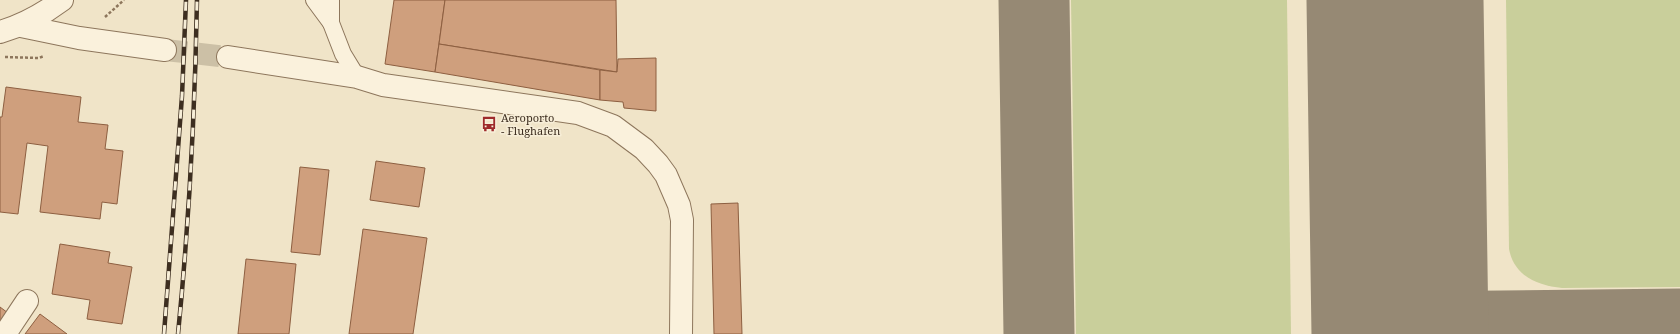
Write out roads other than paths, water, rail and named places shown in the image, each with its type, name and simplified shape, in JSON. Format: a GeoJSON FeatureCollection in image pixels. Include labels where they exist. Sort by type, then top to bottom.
{"type":"FeatureCollection","features":[{"type":"Feature","properties":{"kind":"street"},"geometry":{"type":"LineString","coordinates":[[0,32],[21,26],[46,13],[62,0]]}},
{"type":"Feature","properties":{"kind":"street"},"geometry":{"type":"LineString","coordinates":[[21,26],[79,38],[166,50]]}},
{"type":"Feature","properties":{"kind":"street"},"geometry":{"type":"LineString","coordinates":[[228,57],[357,77],[383,85],[578,113],[614,126],[631,138],[658,164],[674,190],[679,205],[683,232],[682,334]]}},
{"type":"Feature","properties":{"kind":"street"},"geometry":{"type":"LineString","coordinates":[[5,334],[27,302]]}},
{"type":"Feature","properties":{"kind":"lane"},"geometry":{"type":"LineString","coordinates":[[314,0],[331,23],[344,54],[357,77]]}},
{"type":"Feature","properties":{"kind":"lane"},"geometry":{"type":"LineString","coordinates":[[331,0],[331,23]]}},
{"type":"Feature","properties":{"kind":"tunnel"},"geometry":{"type":"LineString","coordinates":[[165,50],[228,57]]}},
{"type":"Feature","properties":{"kind":"railway"},"geometry":{"type":"LineString","coordinates":[[164,334],[182,96],[186,0]]}},
{"type":"Feature","properties":{"kind":"railway"},"geometry":{"type":"LineString","coordinates":[[178,334],[191,167],[197,0]]}},
{"type":"Feature","properties":{"kind":"place","name":"Aeroporto - Flughafen"},"geometry":{"type":"Point","coordinates":[489,124]}}]}
